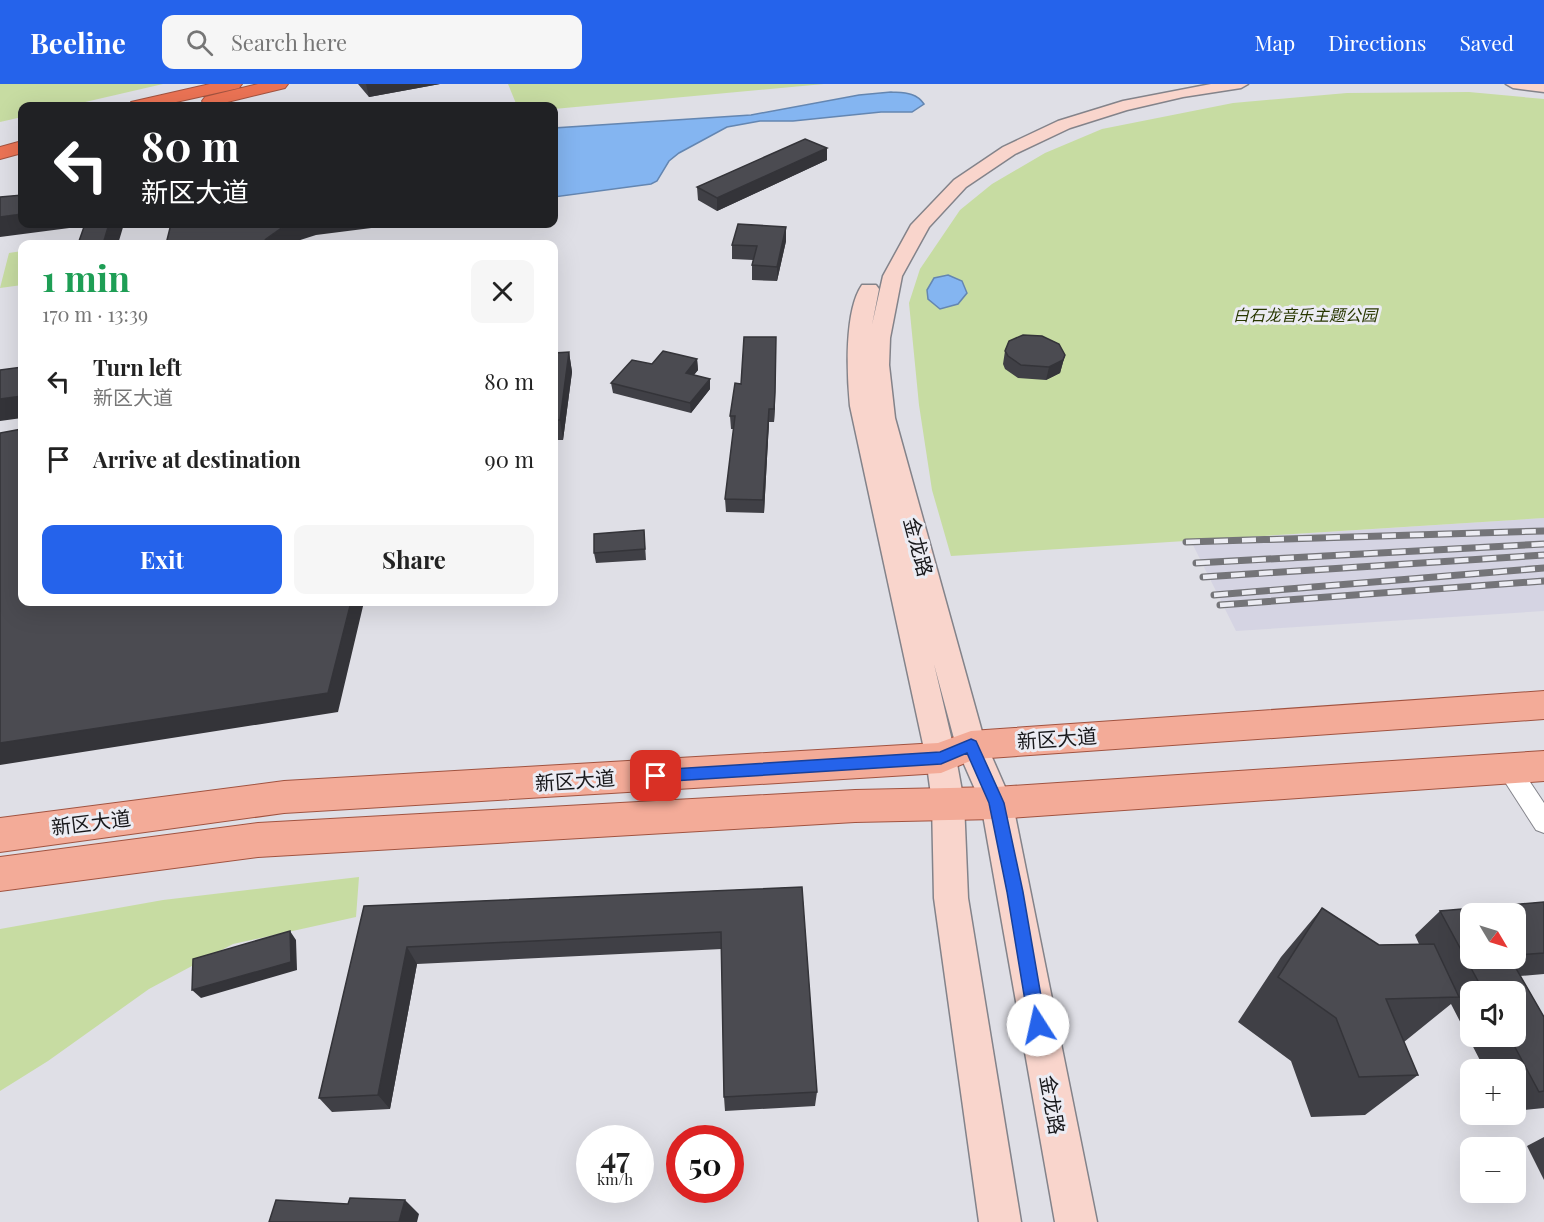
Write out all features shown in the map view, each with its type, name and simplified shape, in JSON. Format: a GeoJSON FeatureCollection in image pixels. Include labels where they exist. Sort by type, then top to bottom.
{"type":"FeatureCollection","features":[{"type":"Feature","properties":{"kind":"highway"},"geometry":{"type":"LineString","coordinates":[[154,102],[233,84]]}},
{"type":"Feature","properties":{"kind":"highway"},"geometry":{"type":"LineString","coordinates":[[205,102],[279,84]]}},
{"type":"Feature","properties":{"kind":"highway"},"geometry":{"type":"LineString","coordinates":[[0,139],[18,135]]}},
{"type":"Feature","properties":{"kind":"highway"},"geometry":{"type":"LineString","coordinates":[[0,153],[18,148]]}},
{"type":"Feature","properties":{"kind":"main road","name":"金龙路"},"geometry":{"type":"LineString","coordinates":[[1076,1222],[1057,1136],[1015,892],[996,803],[956,752],[861,406],[857,371],[858,340],[872,280],[894,237],[929,194],[968,162],[1008,137],[1053,115],[1112,96],[1167,84]]}},
{"type":"Feature","properties":{"kind":"main road","name":"金龙路"},"geometry":{"type":"LineString","coordinates":[[1000,1222],[951,898],[948,802],[956,752],[884,416],[878,364],[883,311],[896,266],[917,230],[933,210],[972,174],[1016,146],[1070,122],[1130,104],[1207,88],[1241,84]]}},
{"type":"Feature","properties":{"kind":"main road"},"geometry":{"type":"LineString","coordinates":[[1513,84],[1544,87]]}},
{"type":"Feature","properties":{"kind":"main road","name":"新区大道"},"geometry":{"type":"LineString","coordinates":[[0,835],[284,798],[956,752],[1544,705]]}},
{"type":"Feature","properties":{"kind":"main road","name":"新区大道"},"geometry":{"type":"LineString","coordinates":[[0,874],[258,840],[948,802],[996,803],[1544,766]]}},
{"type":"Feature","properties":{"kind":"street"},"geometry":{"type":"LineString","coordinates":[[1508,768],[1544,823]]}},
{"type":"Feature","properties":{"kind":"shaded area"},"geometry":{"type":"Polygon","coordinates":[[[1544,518],[1544,611],[1236,631],[1191,541],[1544,518]]]}},
{"type":"Feature","properties":{"kind":"green space"},"geometry":{"type":"Polygon","coordinates":[[[0,84],[163,84],[85,102],[18,102],[18,118],[0,122],[0,84]]]}},
{"type":"Feature","properties":{"kind":"green space"},"geometry":{"type":"Polygon","coordinates":[[[508,84],[824,84],[558,109],[558,102],[515,102],[508,84]]]}},
{"type":"Feature","properties":{"kind":"green space","name":"白石龙音乐主题公园"},"geometry":{"type":"Polygon","coordinates":[[[1469,92],[1544,99],[1544,518],[951,556],[932,490],[919,405],[909,303],[920,269],[960,210],[992,184],[1045,153],[1102,129],[1233,103],[1347,93],[1469,92]]]}},
{"type":"Feature","properties":{"kind":"green space"},"geometry":{"type":"Polygon","coordinates":[[[18,252],[18,286],[0,288],[9,253],[18,252]]]}},
{"type":"Feature","properties":{"kind":"green space"},"geometry":{"type":"Polygon","coordinates":[[[359,877],[356,917],[233,944],[149,989],[48,1061],[0,1091],[0,929],[163,900],[359,877]]]}},
{"type":"Feature","properties":{"kind":"water"},"geometry":{"type":"Polygon","coordinates":[[[905,93],[913,95],[924,104],[912,112],[881,112],[793,121],[760,121],[727,127],[679,153],[669,161],[657,181],[651,184],[558,196],[558,128],[751,115],[859,95],[905,93]]]}},
{"type":"Feature","properties":{"kind":"water"},"geometry":{"type":"Polygon","coordinates":[[[948,275],[962,281],[967,293],[958,304],[940,309],[928,299],[927,290],[934,278],[948,275]]]}},
{"type":"Feature","properties":{"kind":"building"},"geometry":{"type":"Polygon","coordinates":[[[805,139],[827,148],[717,198],[697,187],[805,139]]]}},
{"type":"Feature","properties":{"kind":"building"},"geometry":{"type":"Polygon","coordinates":[[[18,195],[18,215],[0,217],[0,197],[18,195]]]}},
{"type":"Feature","properties":{"kind":"building"},"geometry":{"type":"Polygon","coordinates":[[[738,224],[786,227],[777,267],[752,265],[757,246],[732,245],[738,224]]]}},
{"type":"Feature","properties":{"kind":"building"},"geometry":{"type":"Polygon","coordinates":[[[84,228],[108,228],[104,240],[79,240],[84,228]]]}},
{"type":"Feature","properties":{"kind":"building"},"geometry":{"type":"Polygon","coordinates":[[[170,228],[281,228],[265,240],[167,240],[170,228]]]}},
{"type":"Feature","properties":{"kind":"building"},"geometry":{"type":"Polygon","coordinates":[[[1023,335],[1042,336],[1059,344],[1065,355],[1063,360],[1049,367],[1021,365],[1005,351],[1009,341],[1023,335]]]}},
{"type":"Feature","properties":{"kind":"building"},"geometry":{"type":"Polygon","coordinates":[[[744,337],[776,337],[774,409],[769,409],[763,500],[725,499],[735,416],[730,416],[735,383],[741,384],[744,337]]]}},
{"type":"Feature","properties":{"kind":"building"},"geometry":{"type":"Polygon","coordinates":[[[663,351],[697,359],[686,373],[710,379],[690,403],[611,383],[632,360],[652,364],[663,351]]]}},
{"type":"Feature","properties":{"kind":"building"},"geometry":{"type":"Polygon","coordinates":[[[569,352],[560,420],[558,420],[558,353],[569,352]]]}},
{"type":"Feature","properties":{"kind":"building"},"geometry":{"type":"Polygon","coordinates":[[[18,368],[18,397],[0,399],[0,370],[18,368]]]}},
{"type":"Feature","properties":{"kind":"building"},"geometry":{"type":"Polygon","coordinates":[[[18,430],[18,606],[350,606],[328,693],[0,743],[0,433],[18,430]]]}},
{"type":"Feature","properties":{"kind":"building"},"geometry":{"type":"Polygon","coordinates":[[[644,530],[645,549],[594,553],[594,534],[644,530]]]}},
{"type":"Feature","properties":{"kind":"building"},"geometry":{"type":"Polygon","coordinates":[[[802,887],[817,1092],[724,1097],[721,932],[407,947],[378,1095],[319,1098],[364,906],[802,887]]]}},
{"type":"Feature","properties":{"kind":"building"},"geometry":{"type":"Polygon","coordinates":[[[1544,902],[1544,953],[1526,954],[1526,904],[1544,902]]]}},
{"type":"Feature","properties":{"kind":"building"},"geometry":{"type":"Polygon","coordinates":[[[1322,908],[1379,945],[1434,944],[1459,997],[1386,999],[1418,1075],[1359,1077],[1336,1018],[1278,977],[1322,908]]]}},
{"type":"Feature","properties":{"kind":"building"},"geometry":{"type":"Polygon","coordinates":[[[1460,909],[1460,948],[1440,911],[1460,909]]]}},
{"type":"Feature","properties":{"kind":"building"},"geometry":{"type":"Polygon","coordinates":[[[290,931],[291,962],[192,990],[193,959],[290,931]]]}},
{"type":"Feature","properties":{"kind":"building"},"geometry":{"type":"Polygon","coordinates":[[[1472,969],[1516,969],[1523,981],[1478,981],[1472,969]]]}},
{"type":"Feature","properties":{"kind":"building"},"geometry":{"type":"Polygon","coordinates":[[[1526,986],[1544,1017],[1544,1091],[1539,1092],[1526,1068],[1526,1059],[1521,1059],[1515,1047],[1526,1047],[1526,986]]]}},
{"type":"Feature","properties":{"kind":"building"},"geometry":{"type":"Polygon","coordinates":[[[350,1198],[405,1200],[399,1222],[269,1222],[276,1200],[348,1204],[350,1198]]]}},
{"type":"Feature","properties":{"kind":"railway"},"geometry":{"type":"LineString","coordinates":[[1186,542],[1544,531]]}},
{"type":"Feature","properties":{"kind":"railway"},"geometry":{"type":"LineString","coordinates":[[1196,563],[1544,544]]}},
{"type":"Feature","properties":{"kind":"railway"},"geometry":{"type":"LineString","coordinates":[[1203,577],[1544,555]]}},
{"type":"Feature","properties":{"kind":"railway"},"geometry":{"type":"LineString","coordinates":[[1214,595],[1544,568]]}},
{"type":"Feature","properties":{"kind":"railway"},"geometry":{"type":"LineString","coordinates":[[1220,605],[1544,581]]}},
{"type":"Feature","properties":{"kind":"route"},"geometry":{"type":"LineString","coordinates":[[656,776],[941,758],[971,745],[996,803],[1015,892],[1038,1025]]}}]}
